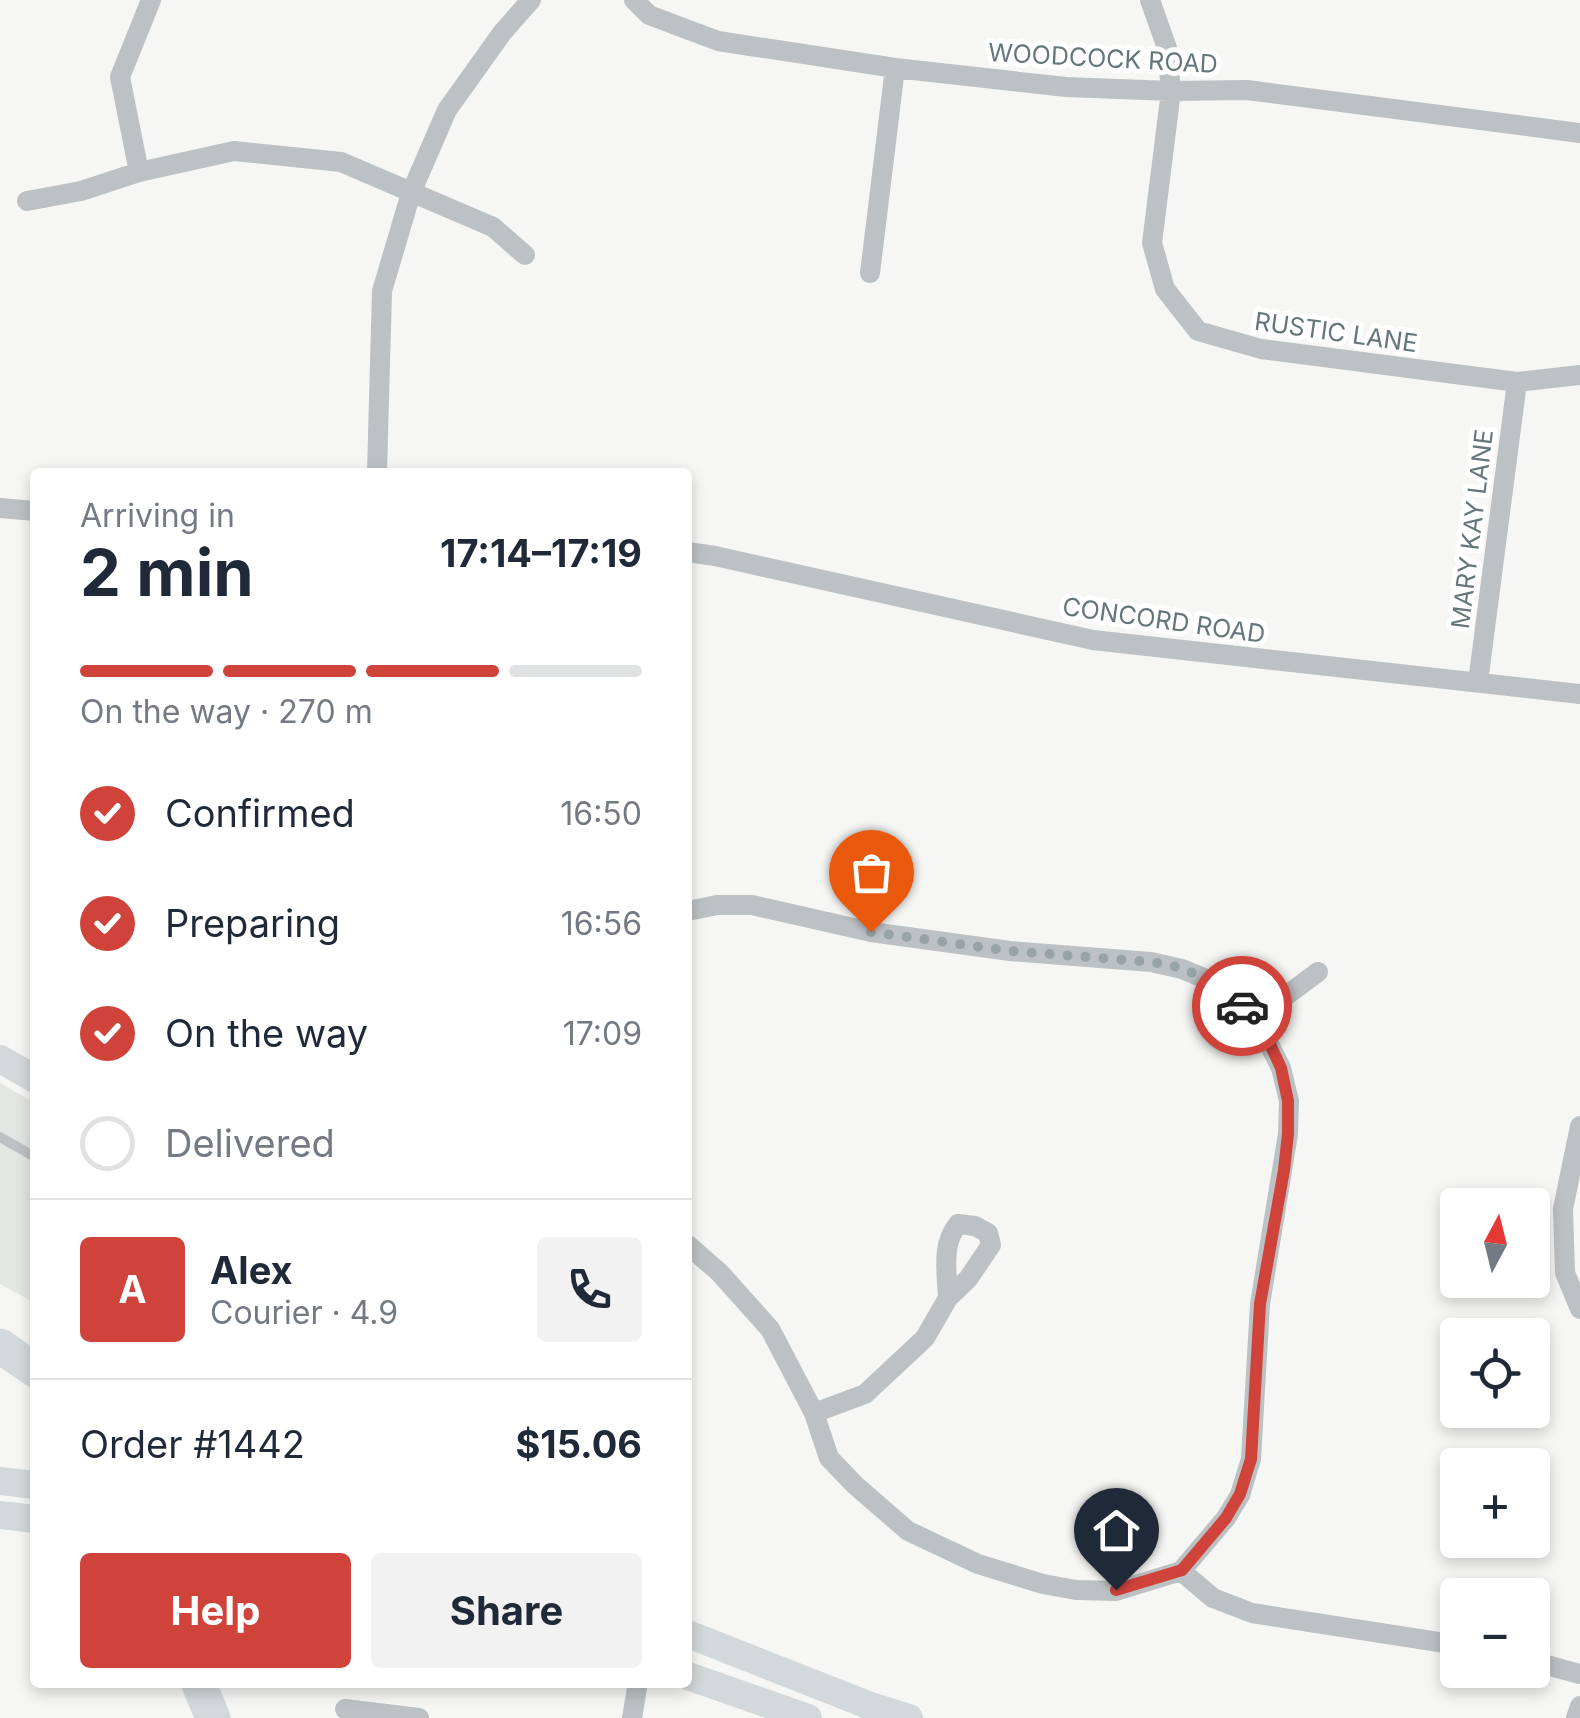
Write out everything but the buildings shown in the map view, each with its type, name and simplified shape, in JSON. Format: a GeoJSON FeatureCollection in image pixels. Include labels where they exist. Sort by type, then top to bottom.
{"type":"FeatureCollection","features":[{"type":"Feature","properties":{"kind":"highway"},"geometry":{"type":"LineString","coordinates":[[0,1346],[30,1367]]}},
{"type":"Feature","properties":{"kind":"highway"},"geometry":{"type":"LineString","coordinates":[[201,1688],[214,1718]]}},
{"type":"Feature","properties":{"kind":"main road"},"geometry":{"type":"LineString","coordinates":[[0,1059],[30,1076]]}},
{"type":"Feature","properties":{"kind":"main road"},"geometry":{"type":"LineString","coordinates":[[0,1481],[30,1484]]}},
{"type":"Feature","properties":{"kind":"main road"},"geometry":{"type":"LineString","coordinates":[[0,1515],[30,1518]]}},
{"type":"Feature","properties":{"kind":"main road"},"geometry":{"type":"LineString","coordinates":[[692,1636],[909,1718]]}},
{"type":"Feature","properties":{"kind":"main road"},"geometry":{"type":"LineString","coordinates":[[692,1655],[797,1691],[868,1705]]}},
{"type":"Feature","properties":{"kind":"main road"},"geometry":{"type":"LineString","coordinates":[[692,1677],[808,1718]]}},
{"type":"Feature","properties":{"kind":"street"},"geometry":{"type":"LineString","coordinates":[[139,172],[120,77],[151,0]]}},
{"type":"Feature","properties":{"kind":"street"},"geometry":{"type":"LineString","coordinates":[[377,468],[382,290],[411,193],[447,110],[502,33],[531,0]]}},
{"type":"Feature","properties":{"kind":"street","name":"WOODCOCK ROAD"},"geometry":{"type":"LineString","coordinates":[[634,0],[649,15],[718,41],[896,68],[1066,87],[1246,90],[1580,132]]}},
{"type":"Feature","properties":{"kind":"street","name":"RUSTIC LANE"},"geometry":{"type":"LineString","coordinates":[[1150,0],[1168,48],[1171,91],[1152,243],[1165,289],[1198,331],[1261,349],[1516,382],[1580,375]]}},
{"type":"Feature","properties":{"kind":"street"},"geometry":{"type":"LineString","coordinates":[[870,274],[896,68]]}},
{"type":"Feature","properties":{"kind":"street"},"geometry":{"type":"LineString","coordinates":[[27,201],[234,151],[341,162],[493,227],[525,255]]}},
{"type":"Feature","properties":{"kind":"street","name":"MARY KAY LANE"},"geometry":{"type":"LineString","coordinates":[[1478,682],[1516,382]]}},
{"type":"Feature","properties":{"kind":"street"},"geometry":{"type":"LineString","coordinates":[[0,508],[30,511]]}},
{"type":"Feature","properties":{"kind":"street","name":"CONCORD ROAD"},"geometry":{"type":"LineString","coordinates":[[692,553],[1093,640],[1580,694]]}},
{"type":"Feature","properties":{"kind":"street"},"geometry":{"type":"LineString","coordinates":[[692,910],[717,905],[752,905],[871,932],[1010,951],[1152,962],[1182,968],[1206,979],[1256,1018],[1281,1068],[1288,1101],[1288,1134],[1260,1304],[1251,1459],[1240,1494],[1226,1518],[1182,1570],[1116,1590],[1076,1590],[1042,1584],[978,1564],[908,1531],[830,1458],[814,1413],[770,1329],[720,1273],[692,1248]]}},
{"type":"Feature","properties":{"kind":"street"},"geometry":{"type":"LineString","coordinates":[[1256,1018],[1318,972]]}},
{"type":"Feature","properties":{"kind":"street"},"geometry":{"type":"LineString","coordinates":[[1580,1126],[1562,1209],[1565,1273],[1580,1309]]}},
{"type":"Feature","properties":{"kind":"street"},"geometry":{"type":"LineString","coordinates":[[814,1413],[865,1394],[925,1338],[948,1298]]}},
{"type":"Feature","properties":{"kind":"street"},"geometry":{"type":"LineString","coordinates":[[1182,1570],[1212,1598],[1252,1612],[1440,1642]]}},
{"type":"Feature","properties":{"kind":"street"},"geometry":{"type":"LineString","coordinates":[[1550,1666],[1580,1674]]}},
{"type":"Feature","properties":{"kind":"street"},"geometry":{"type":"LineString","coordinates":[[632,1718],[637,1688]]}},
{"type":"Feature","properties":{"kind":"street"},"geometry":{"type":"LineString","coordinates":[[1576,1718],[1580,1706]]}},
{"type":"Feature","properties":{"kind":"street"},"geometry":{"type":"LineString","coordinates":[[345,1709],[419,1718]]}},
{"type":"Feature","properties":{"kind":"lane"},"geometry":{"type":"LineString","coordinates":[[0,1137],[30,1154]]}},
{"type":"Feature","properties":{"kind":"shaded area"},"geometry":{"type":"Polygon","coordinates":[[[0,1083],[30,1100],[30,1300],[0,1284],[0,1083]]]}},
{"type":"Feature","properties":{"kind":"way so far"},"geometry":{"type":"LineString","coordinates":[[871,932],[1010,951],[1152,962],[1182,968],[1206,979],[1242,1006]]}},
{"type":"Feature","properties":{"kind":"route"},"geometry":{"type":"LineString","coordinates":[[1116,1590],[1182,1570],[1226,1518],[1240,1494],[1251,1459],[1260,1304],[1284,1170],[1288,1101],[1281,1068],[1268,1040],[1256,1018],[1242,1006]]}}]}
